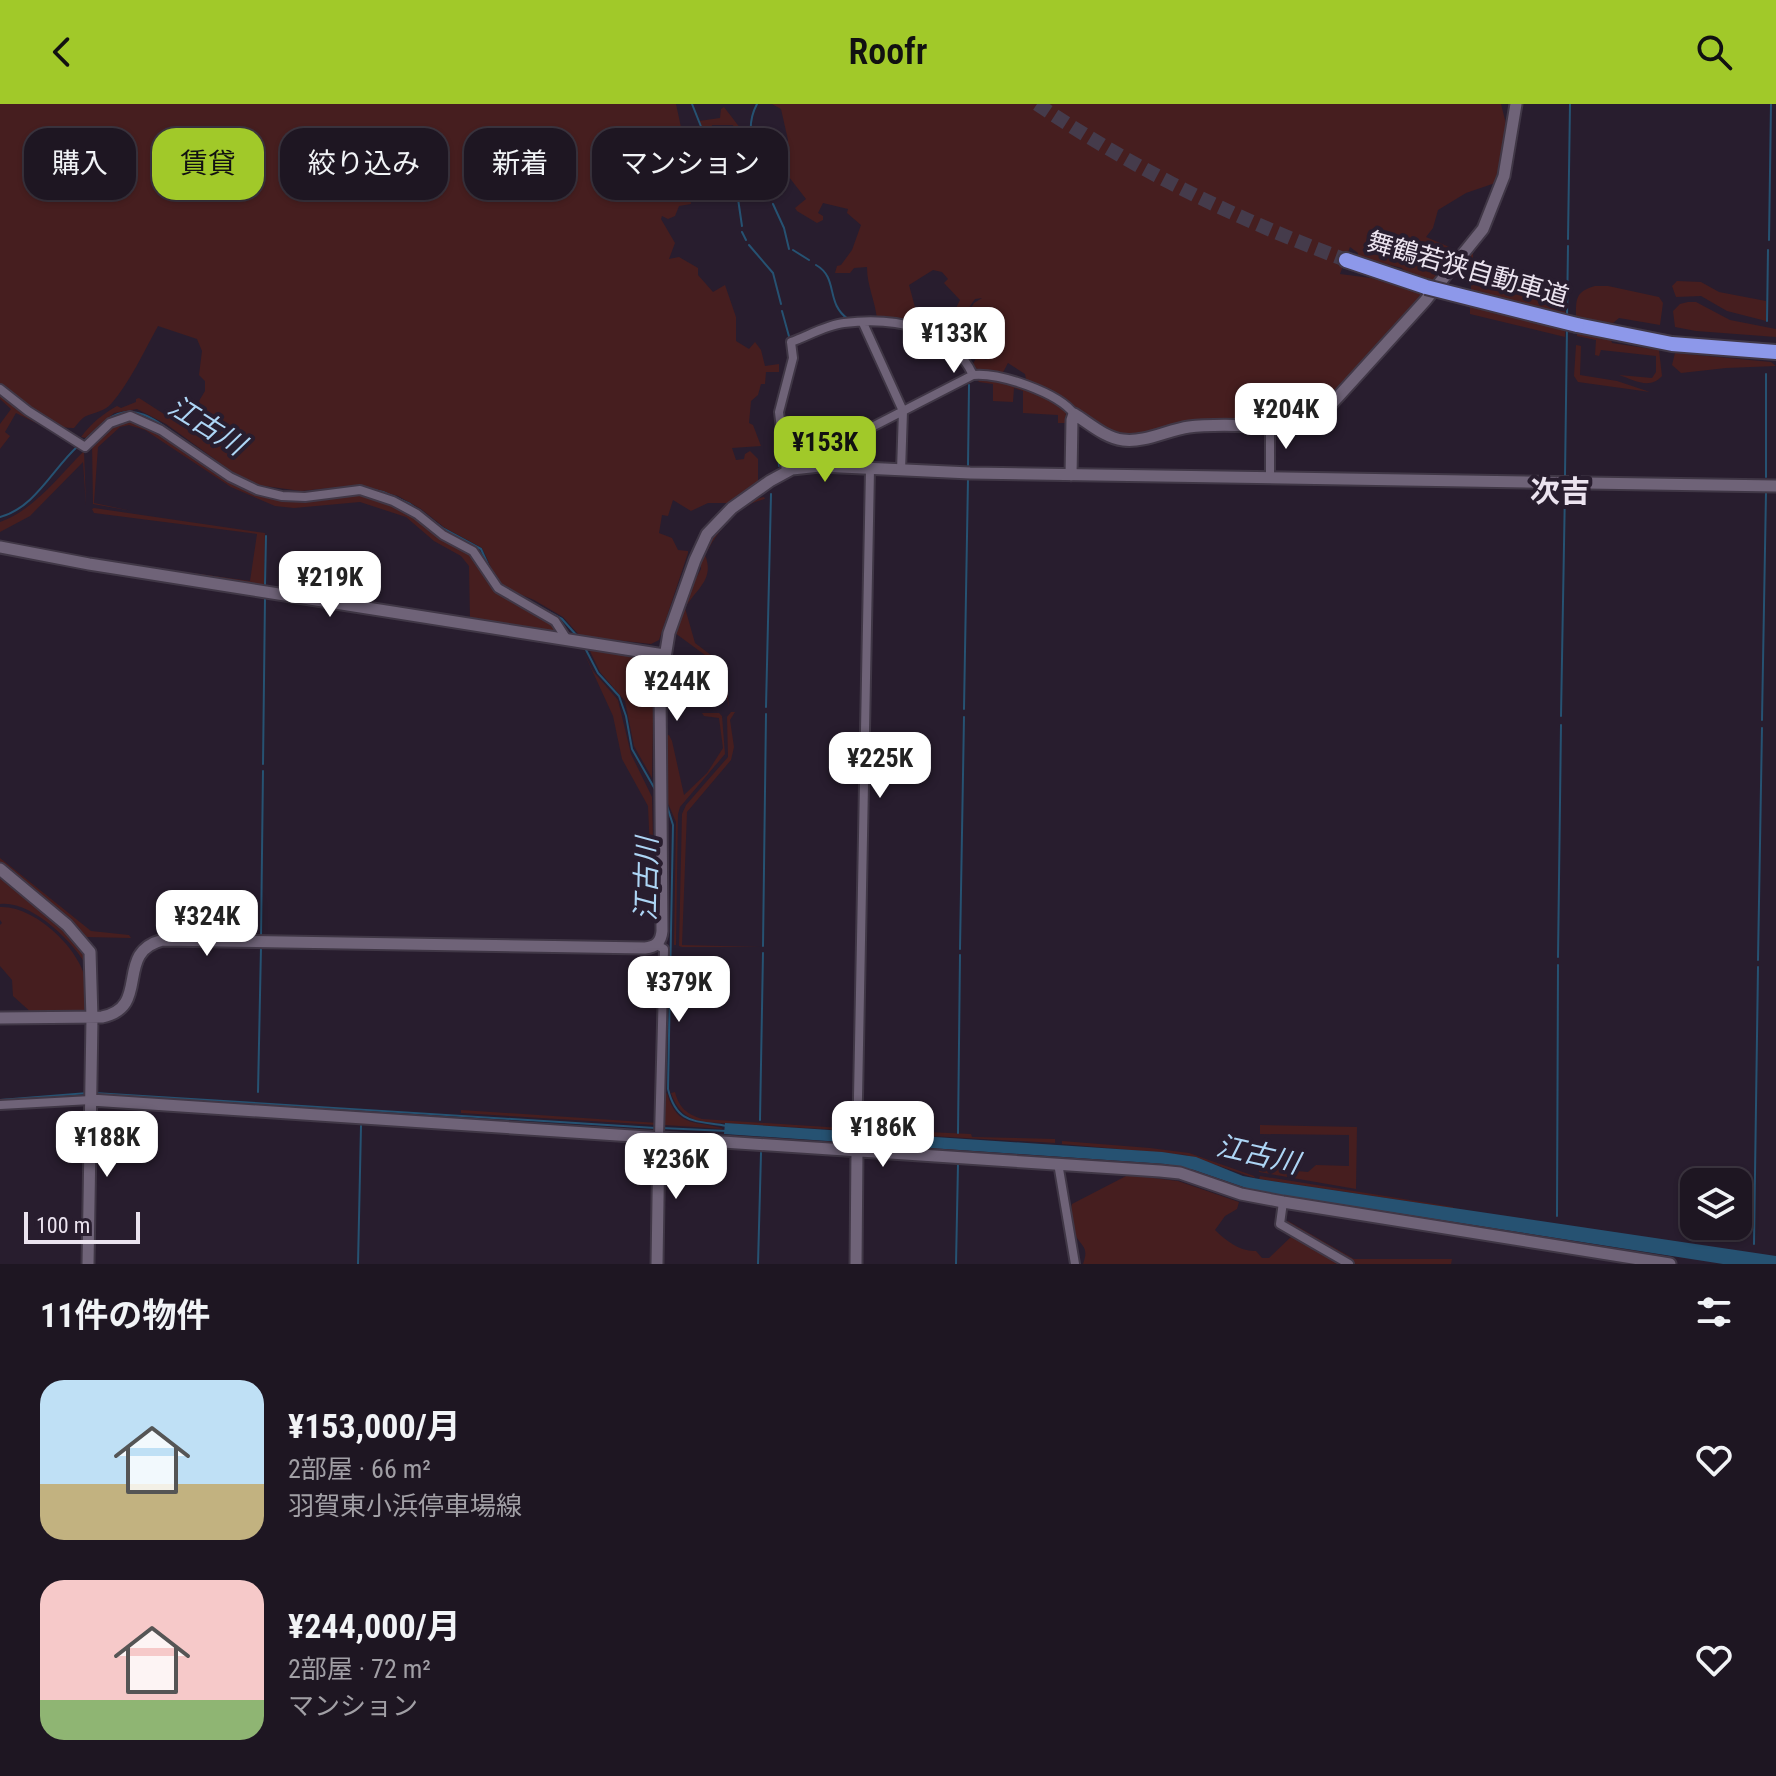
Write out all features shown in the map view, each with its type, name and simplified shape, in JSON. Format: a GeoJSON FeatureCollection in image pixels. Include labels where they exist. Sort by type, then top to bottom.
{"type":"FeatureCollection","features":[{"type":"Feature","properties":{"kind":"highway","name":"舞鶴若狭自動車道"},"geometry":{"type":"LineString","coordinates":[[1346,260],[1426,287],[1577,325],[1672,344],[1776,352]]}},
{"type":"Feature","properties":{"kind":"highway","name":"舞鶴若狭自動車道"},"geometry":{"type":"LineString","coordinates":[[1577,325],[1776,345]]}},
{"type":"Feature","properties":{"kind":"street"},"geometry":{"type":"LineString","coordinates":[[820,466],[819,459],[828,451],[973,375],[989,375],[1054,396],[1067,404],[1074,414],[1112,438],[1130,441],[1185,428],[1303,422],[1327,409],[1476,240],[1500,190],[1516,104]]}},
{"type":"Feature","properties":{"kind":"street"},"geometry":{"type":"LineString","coordinates":[[863,323],[903,411],[901,471]]}},
{"type":"Feature","properties":{"kind":"street"},"geometry":{"type":"LineString","coordinates":[[786,471],[779,412],[793,358],[791,342],[837,325],[863,323],[928,330],[953,347],[973,375]]}},
{"type":"Feature","properties":{"kind":"street"},"geometry":{"type":"LineString","coordinates":[[0,389],[85,447],[110,423],[130,416],[148,422],[230,477],[257,490],[305,497],[360,490],[393,501],[473,551],[498,588],[555,621],[576,639]]}},
{"type":"Feature","properties":{"kind":"street"},"geometry":{"type":"LineString","coordinates":[[1071,475],[1074,414]]}},
{"type":"Feature","properties":{"kind":"street"},"geometry":{"type":"LineString","coordinates":[[1270,423],[1270,478]]}},
{"type":"Feature","properties":{"kind":"street"},"geometry":{"type":"LineString","coordinates":[[657,945],[662,931],[660,688],[664,655],[684,588],[707,534],[732,508],[786,471],[820,466],[1071,475],[1776,486]]}},
{"type":"Feature","properties":{"kind":"street"},"geometry":{"type":"LineString","coordinates":[[856,1264],[870,469]]}},
{"type":"Feature","properties":{"kind":"street"},"geometry":{"type":"LineString","coordinates":[[0,547],[89,564],[664,655]]}},
{"type":"Feature","properties":{"kind":"street"},"geometry":{"type":"LineString","coordinates":[[0,869],[86,945],[92,961],[88,1264]]}},
{"type":"Feature","properties":{"kind":"street"},"geometry":{"type":"LineString","coordinates":[[0,1018],[108,1016],[124,1005],[131,993],[134,965],[140,953],[163,940],[645,948],[657,945],[664,949],[657,1264]]}},
{"type":"Feature","properties":{"kind":"street"},"geometry":{"type":"LineString","coordinates":[[0,1105],[91,1095],[660,1131],[1180,1173],[1225,1190],[1283,1202],[1670,1264]]}},
{"type":"Feature","properties":{"kind":"street"},"geometry":{"type":"LineString","coordinates":[[1058,1163],[1075,1264]]}},
{"type":"Feature","properties":{"kind":"street"},"geometry":{"type":"LineString","coordinates":[[1283,1202],[1280,1224],[1349,1264]]}},
{"type":"Feature","properties":{"kind":"shaded area"},"geometry":{"type":"Polygon","coordinates":[[[0,104],[676,104],[681,128],[592,128],[592,200],[690,200],[691,204],[679,206],[675,216],[668,219],[662,216],[675,243],[669,259],[679,257],[698,268],[698,275],[713,292],[725,285],[736,317],[736,341],[749,349],[755,342],[761,350],[765,366],[779,364],[779,372],[766,372],[765,384],[761,384],[758,395],[751,401],[749,423],[753,425],[761,446],[732,448],[736,460],[744,459],[750,451],[758,459],[758,481],[727,503],[708,503],[691,511],[673,500],[668,516],[662,515],[659,533],[672,538],[678,550],[688,553],[659,640],[651,644],[580,636],[563,617],[497,580],[482,548],[445,528],[398,496],[359,485],[301,491],[257,485],[231,471],[166,424],[137,409],[114,413],[86,438],[81,437],[107,412],[117,406],[121,408],[136,402],[139,398],[198,436],[212,427],[199,401],[205,391],[205,381],[199,375],[202,351],[197,339],[158,326],[111,404],[83,418],[74,428],[44,419],[0,385],[0,104]]]}},
{"type":"Feature","properties":{"kind":"shaded area"},"geometry":{"type":"Polygon","coordinates":[[[772,104],[1501,104],[1507,128],[1498,182],[1466,193],[1438,210],[1433,228],[1426,237],[1461,252],[1436,283],[1407,274],[1402,268],[1358,257],[1358,253],[1350,247],[1340,274],[1371,278],[1426,293],[1325,406],[1310,417],[1276,420],[1269,413],[1263,421],[1138,437],[1114,436],[1062,398],[1027,384],[1025,374],[1008,363],[1001,376],[971,367],[978,355],[986,360],[995,347],[987,336],[969,332],[963,337],[956,333],[974,303],[982,298],[975,299],[963,316],[955,310],[960,300],[944,283],[948,279],[942,272],[933,270],[909,285],[919,322],[877,319],[867,267],[854,268],[850,273],[835,273],[837,266],[852,250],[861,225],[847,213],[848,209],[823,203],[818,213],[823,220],[817,223],[795,208],[806,199],[788,175],[788,128],[785,128],[781,109],[772,104]]]}},
{"type":"Feature","properties":{"kind":"shaded area"},"geometry":{"type":"Polygon","coordinates":[[[724,107],[740,128],[712,125],[712,128],[702,128],[699,121],[720,118],[724,107]]]}},
{"type":"Feature","properties":{"kind":"shaded area"},"geometry":{"type":"Polygon","coordinates":[[[1480,244],[1473,253],[1473,260],[1566,288],[1565,316],[1471,294],[1471,250],[1480,244]]]}},
{"type":"Feature","properties":{"kind":"shaded area"},"geometry":{"type":"Polygon","coordinates":[[[1677,281],[1701,282],[1719,292],[1766,301],[1766,321],[1727,311],[1701,296],[1676,297],[1672,286],[1677,281]]]}},
{"type":"Feature","properties":{"kind":"shaded area"},"geometry":{"type":"Polygon","coordinates":[[[1595,286],[1659,297],[1663,303],[1660,325],[1619,318],[1613,323],[1576,318],[1578,297],[1595,286]]]}},
{"type":"Feature","properties":{"kind":"shaded area"},"geometry":{"type":"Polygon","coordinates":[[[1696,302],[1730,320],[1776,329],[1776,337],[1675,327],[1673,311],[1680,304],[1696,302]]]}},
{"type":"Feature","properties":{"kind":"shaded area"},"geometry":{"type":"Polygon","coordinates":[[[1470,306],[1565,328],[1565,337],[1470,314],[1470,306]]]}},
{"type":"Feature","properties":{"kind":"shaded area"},"geometry":{"type":"Polygon","coordinates":[[[1577,332],[1611,339],[1612,343],[1659,350],[1662,376],[1647,383],[1619,375],[1652,378],[1656,372],[1656,356],[1601,350],[1599,356],[1595,355],[1596,340],[1577,336],[1577,332]]]}},
{"type":"Feature","properties":{"kind":"shaded area"},"geometry":{"type":"Polygon","coordinates":[[[1576,345],[1581,346],[1580,375],[1617,381],[1650,392],[1578,382],[1574,376],[1576,345]]]}},
{"type":"Feature","properties":{"kind":"shaded area"},"geometry":{"type":"Polygon","coordinates":[[[1675,353],[1771,362],[1776,366],[1681,373],[1672,365],[1675,353]]]}},
{"type":"Feature","properties":{"kind":"shaded area"},"geometry":{"type":"Polygon","coordinates":[[[976,378],[1022,386],[1044,395],[1064,406],[1068,423],[1058,423],[1058,415],[1023,413],[1023,391],[1014,388],[1013,402],[993,401],[993,384],[979,382],[976,378]]]}},
{"type":"Feature","properties":{"kind":"shaded area"},"geometry":{"type":"Polygon","coordinates":[[[0,392],[54,432],[16,413],[5,432],[10,436],[0,449],[0,424],[11,409],[0,399],[0,392]]]}},
{"type":"Feature","properties":{"kind":"shaded area"},"geometry":{"type":"Polygon","coordinates":[[[131,417],[272,496],[360,492],[393,502],[467,550],[485,574],[554,622],[559,633],[470,619],[469,566],[461,556],[434,541],[406,517],[360,502],[294,508],[275,506],[231,487],[145,430],[129,425],[120,427],[98,447],[94,503],[132,511],[93,504],[92,443],[105,428],[131,417]]]}},
{"type":"Feature","properties":{"kind":"shaded area"},"geometry":{"type":"Polygon","coordinates":[[[84,451],[86,506],[83,462],[30,516],[0,532],[0,522],[35,501],[84,451]]]}},
{"type":"Feature","properties":{"kind":"shaded area"},"geometry":{"type":"Polygon","coordinates":[[[755,499],[765,499],[731,518],[755,499]]]}},
{"type":"Feature","properties":{"kind":"shaded area"},"geometry":{"type":"Polygon","coordinates":[[[94,508],[265,533],[264,587],[105,563],[250,581],[257,534],[94,513],[94,508]]]}},
{"type":"Feature","properties":{"kind":"shaded area"},"geometry":{"type":"Polygon","coordinates":[[[728,522],[705,555],[706,578],[685,608],[695,643],[724,665],[729,708],[720,666],[675,633],[687,595],[701,569],[700,558],[710,540],[728,522]]]}},
{"type":"Feature","properties":{"kind":"shaded area"},"geometry":{"type":"Polygon","coordinates":[[[580,644],[593,671],[618,700],[631,754],[652,797],[654,882],[648,806],[622,759],[613,716],[580,644]]]}},
{"type":"Feature","properties":{"kind":"shaded area"},"geometry":{"type":"Polygon","coordinates":[[[588,647],[648,655],[654,667],[652,778],[634,746],[625,701],[600,672],[588,647]]]}},
{"type":"Feature","properties":{"kind":"shaded area"},"geometry":{"type":"Polygon","coordinates":[[[735,712],[730,720],[734,747],[731,760],[687,812],[682,945],[761,947],[682,947],[679,946],[682,814],[686,805],[728,757],[727,717],[735,712]]]}},
{"type":"Feature","properties":{"kind":"shaded area"},"geometry":{"type":"Polygon","coordinates":[[[702,713],[719,713],[722,716],[725,754],[680,807],[678,814],[674,945],[676,822],[664,794],[664,736],[669,735],[672,741],[684,795],[707,773],[723,748],[719,718],[702,713]]]}},
{"type":"Feature","properties":{"kind":"shaded area"},"geometry":{"type":"Polygon","coordinates":[[[0,858],[91,931],[129,935],[131,938],[86,937],[0,865],[0,858]]]}},
{"type":"Feature","properties":{"kind":"shaded area"},"geometry":{"type":"Polygon","coordinates":[[[0,873],[65,929],[84,955],[88,968],[73,946],[38,916],[25,909],[0,904],[0,873]]]}},
{"type":"Feature","properties":{"kind":"shaded area"},"geometry":{"type":"Polygon","coordinates":[[[0,907],[33,916],[65,942],[85,977],[88,994],[84,1011],[33,1014],[13,996],[12,980],[0,966],[0,907]]]}},
{"type":"Feature","properties":{"kind":"shaded area"},"geometry":{"type":"Polygon","coordinates":[[[675,1092],[684,1110],[702,1119],[857,1131],[703,1122],[682,1112],[671,1093],[675,1092]]]}},
{"type":"Feature","properties":{"kind":"shaded area"},"geometry":{"type":"Polygon","coordinates":[[[667,1093],[671,1105],[683,1118],[724,1129],[664,1125],[664,1094],[667,1093]]]}},
{"type":"Feature","properties":{"kind":"shaded area"},"geometry":{"type":"Polygon","coordinates":[[[461,1110],[658,1123],[461,1113],[461,1110]]]}},
{"type":"Feature","properties":{"kind":"shaded area"},"geometry":{"type":"Polygon","coordinates":[[[1260,1125],[1357,1127],[1356,1189],[1259,1172],[1260,1163],[1292,1163],[1297,1171],[1308,1172],[1316,1165],[1349,1166],[1349,1135],[1260,1134],[1260,1125]]]}},
{"type":"Feature","properties":{"kind":"shaded area"},"geometry":{"type":"Polygon","coordinates":[[[862,1129],[1055,1139],[1055,1143],[862,1132],[862,1129]]]}},
{"type":"Feature","properties":{"kind":"shaded area"},"geometry":{"type":"Polygon","coordinates":[[[1062,1141],[1189,1153],[1255,1178],[1186,1155],[1062,1144],[1062,1141]]]}},
{"type":"Feature","properties":{"kind":"shaded area"},"geometry":{"type":"Polygon","coordinates":[[[861,1143],[1054,1155],[863,1145],[861,1143]]]}},
{"type":"Feature","properties":{"kind":"shaded area"},"geometry":{"type":"Polygon","coordinates":[[[1128,1175],[1178,1181],[1239,1202],[1237,1209],[1225,1216],[1215,1230],[1234,1245],[1256,1251],[1262,1258],[1269,1258],[1293,1235],[1346,1264],[1083,1264],[1085,1249],[1073,1229],[1072,1204],[1128,1175]]]}},
{"type":"Feature","properties":{"kind":"shaded area"},"geometry":{"type":"Polygon","coordinates":[[[1260,1176],[1453,1207],[1453,1208],[1259,1179],[1260,1176]]]}},
{"type":"Feature","properties":{"kind":"shaded area"},"geometry":{"type":"Polygon","coordinates":[[[1258,1191],[1452,1220],[1452,1222],[1273,1196],[1258,1191]]]}},
{"type":"Feature","properties":{"kind":"shaded area"},"geometry":{"type":"Polygon","coordinates":[[[1288,1221],[1354,1259],[1452,1259],[1451,1264],[1355,1264],[1287,1225],[1288,1221]]]}},
{"type":"Feature","properties":{"kind":"water"},"geometry":{"type":"Polygon","coordinates":[[[725,1123],[1162,1152],[1196,1157],[1243,1176],[1259,1179],[1776,1256],[1776,1264],[1723,1264],[1255,1191],[1194,1170],[1165,1164],[724,1134],[725,1123]]]}},
{"type":"Feature","properties":{"kind":"waterway"},"geometry":{"type":"LineString","coordinates":[[692,104],[706,139],[737,192],[742,226]]}},
{"type":"Feature","properties":{"kind":"waterway"},"geometry":{"type":"LineString","coordinates":[[751,128],[757,104]]}},
{"type":"Feature","properties":{"kind":"waterway"},"geometry":{"type":"LineString","coordinates":[[1568,239],[1570,104]]}},
{"type":"Feature","properties":{"kind":"waterway"},"geometry":{"type":"LineString","coordinates":[[1769,240],[1771,104]]}},
{"type":"Feature","properties":{"kind":"waterway"},"geometry":{"type":"LineString","coordinates":[[773,204],[789,249]]}},
{"type":"Feature","properties":{"kind":"waterway"},"geometry":{"type":"LineString","coordinates":[[742,232],[746,240]]}},
{"type":"Feature","properties":{"kind":"waterway"},"geometry":{"type":"LineString","coordinates":[[749,245],[773,273],[781,304]]}},
{"type":"Feature","properties":{"kind":"waterway"},"geometry":{"type":"LineString","coordinates":[[1567,317],[1568,246]]}},
{"type":"Feature","properties":{"kind":"waterway"},"geometry":{"type":"LineString","coordinates":[[793,250],[809,260]]}},
{"type":"Feature","properties":{"kind":"waterway"},"geometry":{"type":"LineString","coordinates":[[1767,321],[1768,250]]}},
{"type":"Feature","properties":{"kind":"waterway"},"geometry":{"type":"LineString","coordinates":[[816,265],[823,270],[837,306],[848,319]]}},
{"type":"Feature","properties":{"kind":"waterway"},"geometry":{"type":"LineString","coordinates":[[782,311],[790,340]]}},
{"type":"Feature","properties":{"kind":"waterway"},"geometry":{"type":"LineString","coordinates":[[924,326],[948,339]]}},
{"type":"Feature","properties":{"kind":"waterway"},"geometry":{"type":"LineString","coordinates":[[1565,475],[1567,327]]}},
{"type":"Feature","properties":{"kind":"waterway"},"geometry":{"type":"LineString","coordinates":[[1766,374],[1766,477]]}},
{"type":"Feature","properties":{"kind":"waterway"},"geometry":{"type":"LineString","coordinates":[[968,465],[969,385]]}},
{"type":"Feature","properties":{"kind":"waterway","name":"江古川"},"geometry":{"type":"LineString","coordinates":[[83,442],[107,420],[127,412],[146,416],[181,439]]}},
{"type":"Feature","properties":{"kind":"waterway"},"geometry":{"type":"LineString","coordinates":[[776,421],[779,466]]}},
{"type":"Feature","properties":{"kind":"waterway","name":"江古川"},"geometry":{"type":"LineString","coordinates":[[0,517],[33,496],[78,446]]}},
{"type":"Feature","properties":{"kind":"waterway"},"geometry":{"type":"LineString","coordinates":[[964,709],[968,479]]}},
{"type":"Feature","properties":{"kind":"waterway","name":"江古川"},"geometry":{"type":"LineString","coordinates":[[333,489],[354,487]]}},
{"type":"Feature","properties":{"kind":"waterway","name":"江古川"},"geometry":{"type":"LineString","coordinates":[[360,487],[383,492],[410,504],[444,529],[481,549],[489,567]]}},
{"type":"Feature","properties":{"kind":"waterway"},"geometry":{"type":"LineString","coordinates":[[1561,716],[1565,488]]}},
{"type":"Feature","properties":{"kind":"waterway"},"geometry":{"type":"LineString","coordinates":[[1762,720],[1766,492]]}},
{"type":"Feature","properties":{"kind":"waterway"},"geometry":{"type":"LineString","coordinates":[[766,707],[771,494]]}},
{"type":"Feature","properties":{"kind":"waterway"},"geometry":{"type":"LineString","coordinates":[[265,585],[266,536]]}},
{"type":"Feature","properties":{"kind":"waterway","name":"江古川"},"geometry":{"type":"LineString","coordinates":[[515,594],[562,619],[578,637]]}},
{"type":"Feature","properties":{"kind":"waterway"},"geometry":{"type":"LineString","coordinates":[[263,764],[265,598]]}},
{"type":"Feature","properties":{"kind":"waterway","name":"江古川"},"geometry":{"type":"LineString","coordinates":[[584,646],[598,673],[619,696],[632,749],[656,791]]}},
{"type":"Feature","properties":{"kind":"waterway"},"geometry":{"type":"LineString","coordinates":[[763,946],[766,714]]}},
{"type":"Feature","properties":{"kind":"waterway"},"geometry":{"type":"LineString","coordinates":[[960,949],[964,717]]}},
{"type":"Feature","properties":{"kind":"waterway"},"geometry":{"type":"LineString","coordinates":[[1558,957],[1561,725]]}},
{"type":"Feature","properties":{"kind":"waterway"},"geometry":{"type":"LineString","coordinates":[[1758,960],[1762,728]]}},
{"type":"Feature","properties":{"kind":"waterway"},"geometry":{"type":"LineString","coordinates":[[261,936],[263,771]]}},
{"type":"Feature","properties":{"kind":"waterway","name":"江古川"},"geometry":{"type":"LineString","coordinates":[[667,806],[673,825],[668,1089],[677,1110],[683,1115],[727,1126]]}},
{"type":"Feature","properties":{"kind":"waterway"},"geometry":{"type":"LineString","coordinates":[[258,1092],[261,947]]}},
{"type":"Feature","properties":{"kind":"waterway"},"geometry":{"type":"LineString","coordinates":[[760,1120],[763,953]]}},
{"type":"Feature","properties":{"kind":"waterway"},"geometry":{"type":"LineString","coordinates":[[958,1133],[960,955]]}},
{"type":"Feature","properties":{"kind":"waterway"},"geometry":{"type":"LineString","coordinates":[[1557,1216],[1558,965]]}},
{"type":"Feature","properties":{"kind":"waterway"},"geometry":{"type":"LineString","coordinates":[[1754,1244],[1758,967]]}},
{"type":"Feature","properties":{"kind":"waterway"},"geometry":{"type":"LineString","coordinates":[[0,1100],[88,1093]]}},
{"type":"Feature","properties":{"kind":"waterway"},"geometry":{"type":"LineString","coordinates":[[94,1093],[655,1128]]}},
{"type":"Feature","properties":{"kind":"waterway"},"geometry":{"type":"LineString","coordinates":[[358,1264],[361,1126]]}},
{"type":"Feature","properties":{"kind":"waterway"},"geometry":{"type":"LineString","coordinates":[[661,1128],[727,1131]]}},
{"type":"Feature","properties":{"kind":"waterway"},"geometry":{"type":"LineString","coordinates":[[758,1264],[761,1153]]}},
{"type":"Feature","properties":{"kind":"waterway"},"geometry":{"type":"LineString","coordinates":[[956,1264],[958,1164]]}},
{"type":"Feature","properties":{"kind":"tunnel"},"geometry":{"type":"LineString","coordinates":[[1037,104],[1111,150],[1187,191],[1346,260]]}},
{"type":"Feature","properties":{"kind":"district","name":"次吉"},"geometry":{"type":"Point","coordinates":[1560,492]}}]}
